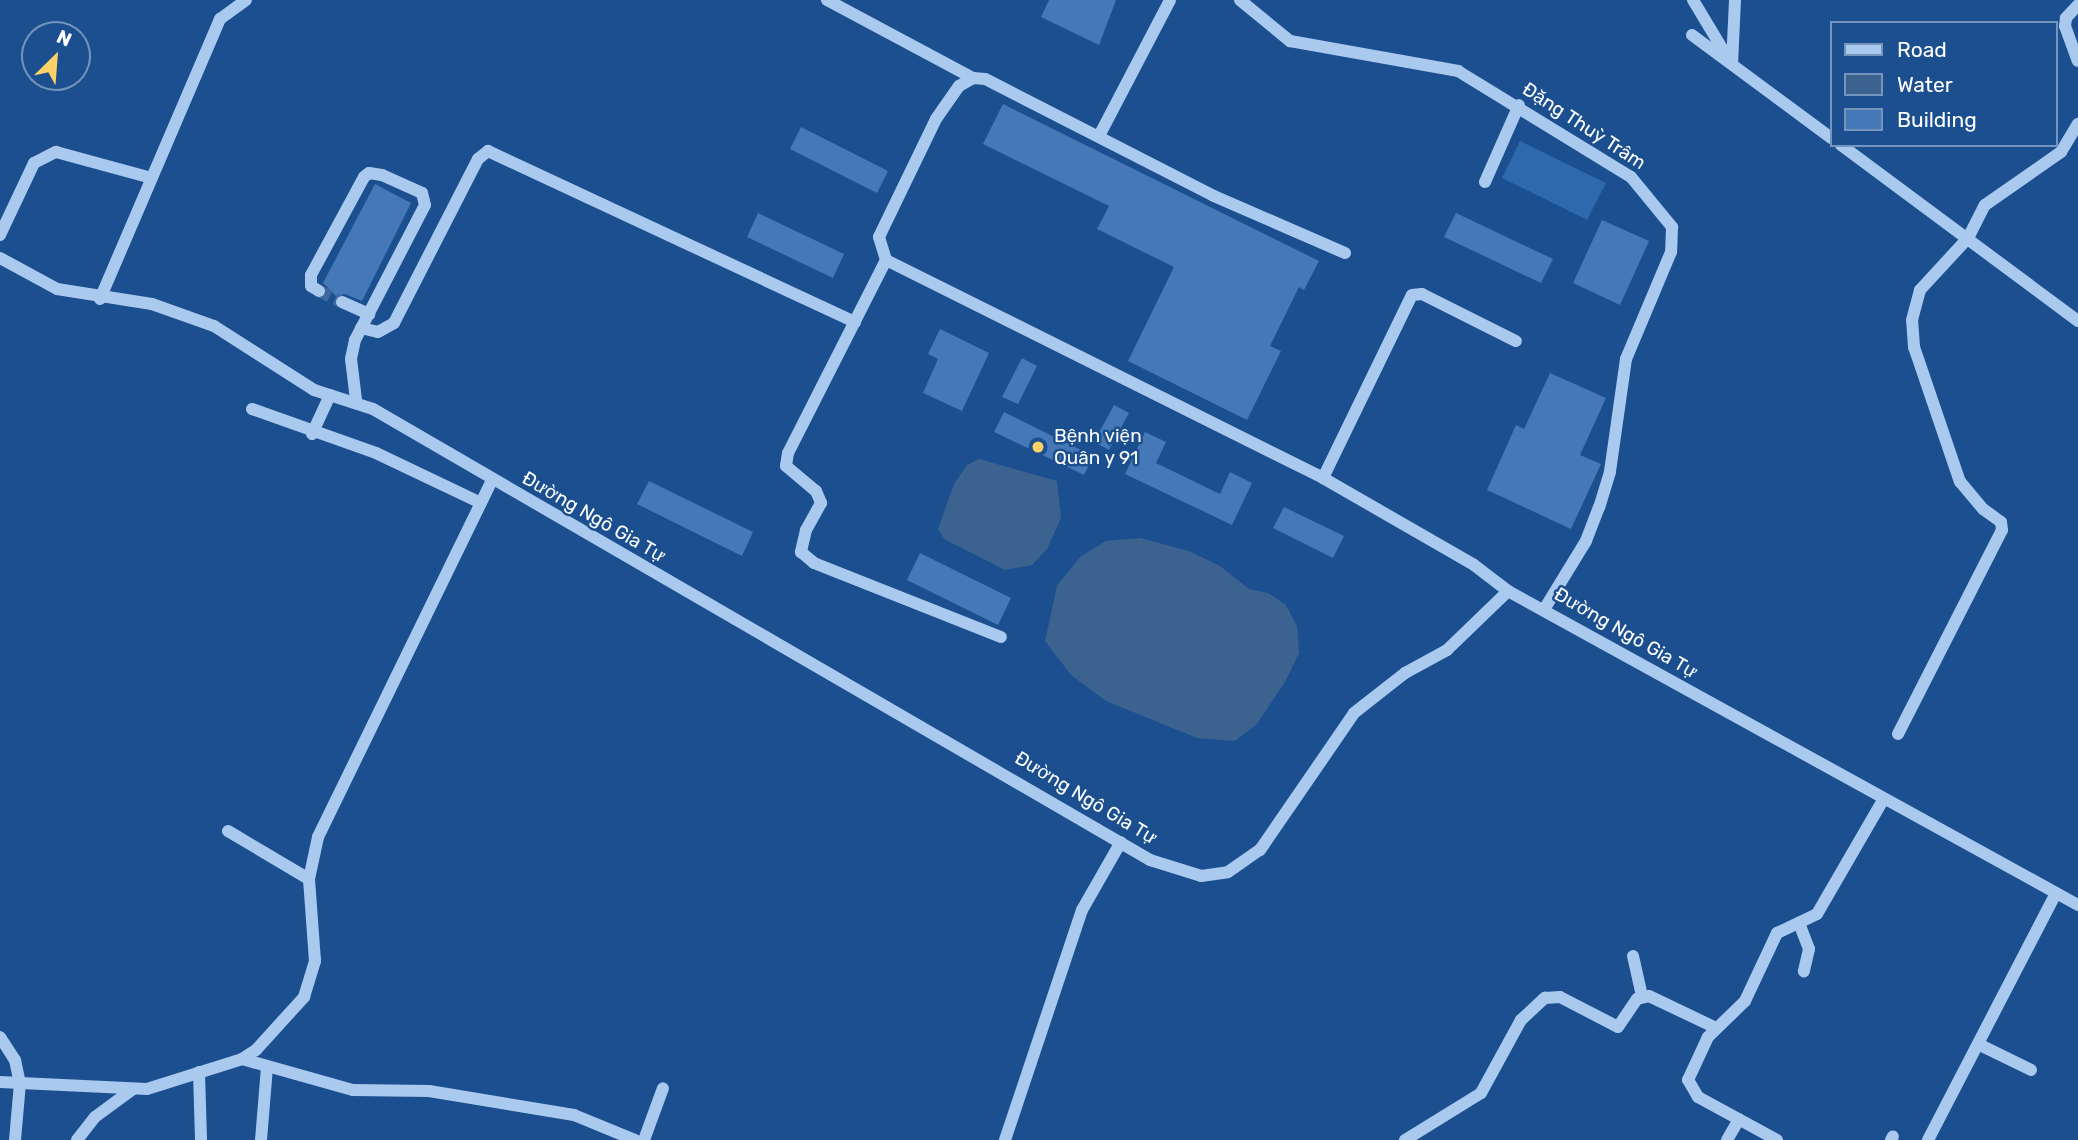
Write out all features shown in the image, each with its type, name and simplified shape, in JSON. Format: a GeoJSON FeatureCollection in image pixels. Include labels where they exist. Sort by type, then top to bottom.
{"type":"FeatureCollection","features":[{"type":"Feature","properties":{"kind":"street"},"geometry":{"type":"LineString","coordinates":[[100,299],[220,19],[246,0]]}},
{"type":"Feature","properties":{"kind":"street"},"geometry":{"type":"LineString","coordinates":[[827,0],[973,78],[985,79],[1193,186],[1345,253]]}},
{"type":"Feature","properties":{"kind":"street"},"geometry":{"type":"LineString","coordinates":[[1099,136],[1170,0]]}},
{"type":"Feature","properties":{"kind":"street","name":"Đặng Thuỳ Trâm"},"geometry":{"type":"LineString","coordinates":[[1240,0],[1290,41],[1458,71],[1519,105],[1632,177],[1664,212],[1674,239],[1626,359],[1610,472],[1586,541],[1545,608]]}},
{"type":"Feature","properties":{"kind":"street"},"geometry":{"type":"LineString","coordinates":[[1693,0],[1732,64]]}},
{"type":"Feature","properties":{"kind":"street"},"geometry":{"type":"LineString","coordinates":[[1732,64],[1735,0]]}},
{"type":"Feature","properties":{"kind":"street"},"geometry":{"type":"LineString","coordinates":[[2078,5],[2066,18],[2065,26],[2078,61]]}},
{"type":"Feature","properties":{"kind":"street"},"geometry":{"type":"LineString","coordinates":[[1692,35],[1829,137]]}},
{"type":"Feature","properties":{"kind":"street"},"geometry":{"type":"LineString","coordinates":[[973,78],[959,86],[936,119],[885,220],[879,237],[886,260],[788,453],[786,466],[816,491],[821,503],[806,530],[801,551],[814,564],[1001,637]]}},
{"type":"Feature","properties":{"kind":"street"},"geometry":{"type":"LineString","coordinates":[[1485,182],[1519,105]]}},
{"type":"Feature","properties":{"kind":"street"},"geometry":{"type":"LineString","coordinates":[[1898,734],[2002,530],[2001,522],[1983,509],[1960,482],[1914,347],[1912,320],[1920,290],[1968,238],[1984,205],[2061,152],[2078,124]]}},
{"type":"Feature","properties":{"kind":"street"},"geometry":{"type":"LineString","coordinates":[[1845,147],[2078,321]]}},
{"type":"Feature","properties":{"kind":"street"},"geometry":{"type":"LineString","coordinates":[[361,328],[378,332],[394,323],[478,159],[488,151],[855,322]]}},
{"type":"Feature","properties":{"kind":"street"},"geometry":{"type":"LineString","coordinates":[[0,235],[34,163],[55,152],[152,178]]}},
{"type":"Feature","properties":{"kind":"street"},"geometry":{"type":"LineString","coordinates":[[319,291],[311,286],[311,275],[364,177],[369,173],[391,178],[422,193],[425,205],[361,328],[351,359],[356,400]]}},
{"type":"Feature","properties":{"kind":"street","name":"Đường Ngô Gia Tự"},"geometry":{"type":"LineString","coordinates":[[0,258],[58,289],[100,299],[152,304],[183,313],[330,395],[356,400],[1150,860],[1201,876],[1228,872],[1260,850],[1354,713],[1405,673],[1447,650],[1508,592],[1545,608],[1642,666],[2078,905]]}},
{"type":"Feature","properties":{"kind":"street"},"geometry":{"type":"LineString","coordinates":[[886,260],[1323,478],[1474,565],[1508,592]]}},
{"type":"Feature","properties":{"kind":"street"},"geometry":{"type":"LineString","coordinates":[[1323,478],[1412,295],[1422,294],[1516,341]]}},
{"type":"Feature","properties":{"kind":"street"},"geometry":{"type":"LineString","coordinates":[[342,302],[369,314]]}},
{"type":"Feature","properties":{"kind":"street"},"geometry":{"type":"LineString","coordinates":[[312,434],[330,395]]}},
{"type":"Feature","properties":{"kind":"street"},"geometry":{"type":"LineString","coordinates":[[252,409],[312,434],[376,453],[481,503]]}},
{"type":"Feature","properties":{"kind":"street"},"geometry":{"type":"LineString","coordinates":[[0,1083],[133,1089],[199,1072],[242,1059],[257,1050],[304,997],[312,981],[315,961],[309,879],[318,837],[492,480]]}},
{"type":"Feature","properties":{"kind":"street"},"geometry":{"type":"LineString","coordinates":[[1777,1140],[1689,1089],[1702,1047],[1716,1028],[1745,1001],[1777,933],[1817,914],[1883,800]]}},
{"type":"Feature","properties":{"kind":"street"},"geometry":{"type":"LineString","coordinates":[[228,831],[309,879]]}},
{"type":"Feature","properties":{"kind":"street"},"geometry":{"type":"LineString","coordinates":[[1005,1140],[1082,910],[1121,842]]}},
{"type":"Feature","properties":{"kind":"street"},"geometry":{"type":"LineString","coordinates":[[1928,1140],[2056,893]]}},
{"type":"Feature","properties":{"kind":"street"},"geometry":{"type":"LineString","coordinates":[[1799,923],[1809,949],[1804,971]]}},
{"type":"Feature","properties":{"kind":"street"},"geometry":{"type":"LineString","coordinates":[[1633,956],[1642,996]]}},
{"type":"Feature","properties":{"kind":"street"},"geometry":{"type":"LineString","coordinates":[[1642,996],[1716,1028]]}},
{"type":"Feature","properties":{"kind":"street"},"geometry":{"type":"LineString","coordinates":[[1406,1139],[1481,1093],[1521,1020],[1545,998],[1560,997],[1618,1027],[1642,996]]}},
{"type":"Feature","properties":{"kind":"street"},"geometry":{"type":"LineString","coordinates":[[0,1037],[15,1060],[20,1083],[15,1140]]}},
{"type":"Feature","properties":{"kind":"street"},"geometry":{"type":"LineString","coordinates":[[1978,1044],[2031,1070]]}},
{"type":"Feature","properties":{"kind":"street"},"geometry":{"type":"LineString","coordinates":[[242,1059],[353,1090],[429,1091],[561,1112],[635,1140]]}},
{"type":"Feature","properties":{"kind":"street"},"geometry":{"type":"LineString","coordinates":[[261,1140],[267,1067]]}},
{"type":"Feature","properties":{"kind":"street"},"geometry":{"type":"LineString","coordinates":[[199,1072],[201,1140]]}},
{"type":"Feature","properties":{"kind":"street"},"geometry":{"type":"LineString","coordinates":[[644,1140],[663,1088]]}},
{"type":"Feature","properties":{"kind":"street"},"geometry":{"type":"LineString","coordinates":[[77,1140],[95,1117],[133,1089]]}},
{"type":"Feature","properties":{"kind":"street"},"geometry":{"type":"LineString","coordinates":[[1727,1140],[1739,1119]]}},
{"type":"Feature","properties":{"kind":"shaded area"},"geometry":{"type":"Polygon","coordinates":[[[1520,141],[1606,183],[1587,220],[1502,178],[1520,141]]]}},
{"type":"Feature","properties":{"kind":"water"},"geometry":{"type":"Polygon","coordinates":[[[979,459],[1057,481],[1061,518],[1047,549],[1032,565],[1005,570],[944,539],[938,529],[954,484],[967,465],[979,459]]]}},
{"type":"Feature","properties":{"kind":"water"},"geometry":{"type":"Polygon","coordinates":[[[1140,538],[1189,551],[1220,566],[1249,589],[1268,593],[1286,605],[1297,626],[1299,653],[1285,682],[1257,724],[1235,741],[1197,738],[1106,701],[1071,675],[1045,641],[1057,586],[1080,557],[1106,541],[1140,538]]]}},
{"type":"Feature","properties":{"kind":"building"},"geometry":{"type":"Polygon","coordinates":[[[1049,0],[1116,0],[1099,45],[1041,17],[1049,0]]]}},
{"type":"Feature","properties":{"kind":"building"},"geometry":{"type":"Polygon","coordinates":[[[1003,104],[1319,261],[1304,290],[1299,287],[1270,346],[1281,351],[1247,420],[1128,361],[1174,267],[1097,229],[1109,206],[983,144],[1003,104]]]}},
{"type":"Feature","properties":{"kind":"building"},"geometry":{"type":"Polygon","coordinates":[[[801,127],[888,171],[877,193],[790,149],[801,127]]]}},
{"type":"Feature","properties":{"kind":"building"},"geometry":{"type":"Polygon","coordinates":[[[375,184],[411,203],[362,301],[345,294],[336,296],[323,283],[375,184]]]}},
{"type":"Feature","properties":{"kind":"building"},"geometry":{"type":"Polygon","coordinates":[[[758,213],[844,254],[833,278],[747,237],[758,213]]]}},
{"type":"Feature","properties":{"kind":"building"},"geometry":{"type":"Polygon","coordinates":[[[1456,213],[1553,259],[1541,283],[1444,237],[1456,213]]]}},
{"type":"Feature","properties":{"kind":"building"},"geometry":{"type":"Polygon","coordinates":[[[1602,220],[1649,241],[1620,305],[1573,283],[1602,220]]]}},
{"type":"Feature","properties":{"kind":"building"},"geometry":{"type":"Polygon","coordinates":[[[940,329],[989,353],[962,411],[923,393],[938,359],[928,354],[940,329]]]}},
{"type":"Feature","properties":{"kind":"building"},"geometry":{"type":"Polygon","coordinates":[[[1022,358],[1037,366],[1018,404],[1002,397],[1022,358]]]}},
{"type":"Feature","properties":{"kind":"building"},"geometry":{"type":"Polygon","coordinates":[[[1550,373],[1606,398],[1580,455],[1601,464],[1571,529],[1487,490],[1516,425],[1524,429],[1550,373]]]}},
{"type":"Feature","properties":{"kind":"building"},"geometry":{"type":"Polygon","coordinates":[[[1114,405],[1129,413],[1109,450],[1094,442],[1114,405]]]}},
{"type":"Feature","properties":{"kind":"building"},"geometry":{"type":"Polygon","coordinates":[[[1004,412],[1093,456],[1084,475],[994,432],[1004,412]]]}},
{"type":"Feature","properties":{"kind":"building"},"geometry":{"type":"Polygon","coordinates":[[[1145,432],[1166,442],[1156,463],[1220,494],[1230,472],[1252,483],[1232,525],[1125,474],[1145,432]]]}},
{"type":"Feature","properties":{"kind":"building"},"geometry":{"type":"Polygon","coordinates":[[[649,481],[753,532],[742,556],[637,504],[649,481]]]}},
{"type":"Feature","properties":{"kind":"building"},"geometry":{"type":"Polygon","coordinates":[[[1284,507],[1344,536],[1333,558],[1273,528],[1284,507]]]}},
{"type":"Feature","properties":{"kind":"building"},"geometry":{"type":"Polygon","coordinates":[[[920,553],[1011,598],[998,625],[907,580],[920,553]]]}},
{"type":"Feature","properties":{"kind":"tunnel"},"geometry":{"type":"LineString","coordinates":[[319,291],[342,302]]}},
{"type":"Feature","properties":{"kind":"place","name":"Bệnh viện Quân y 91"},"geometry":{"type":"Point","coordinates":[1038,447]}}]}
